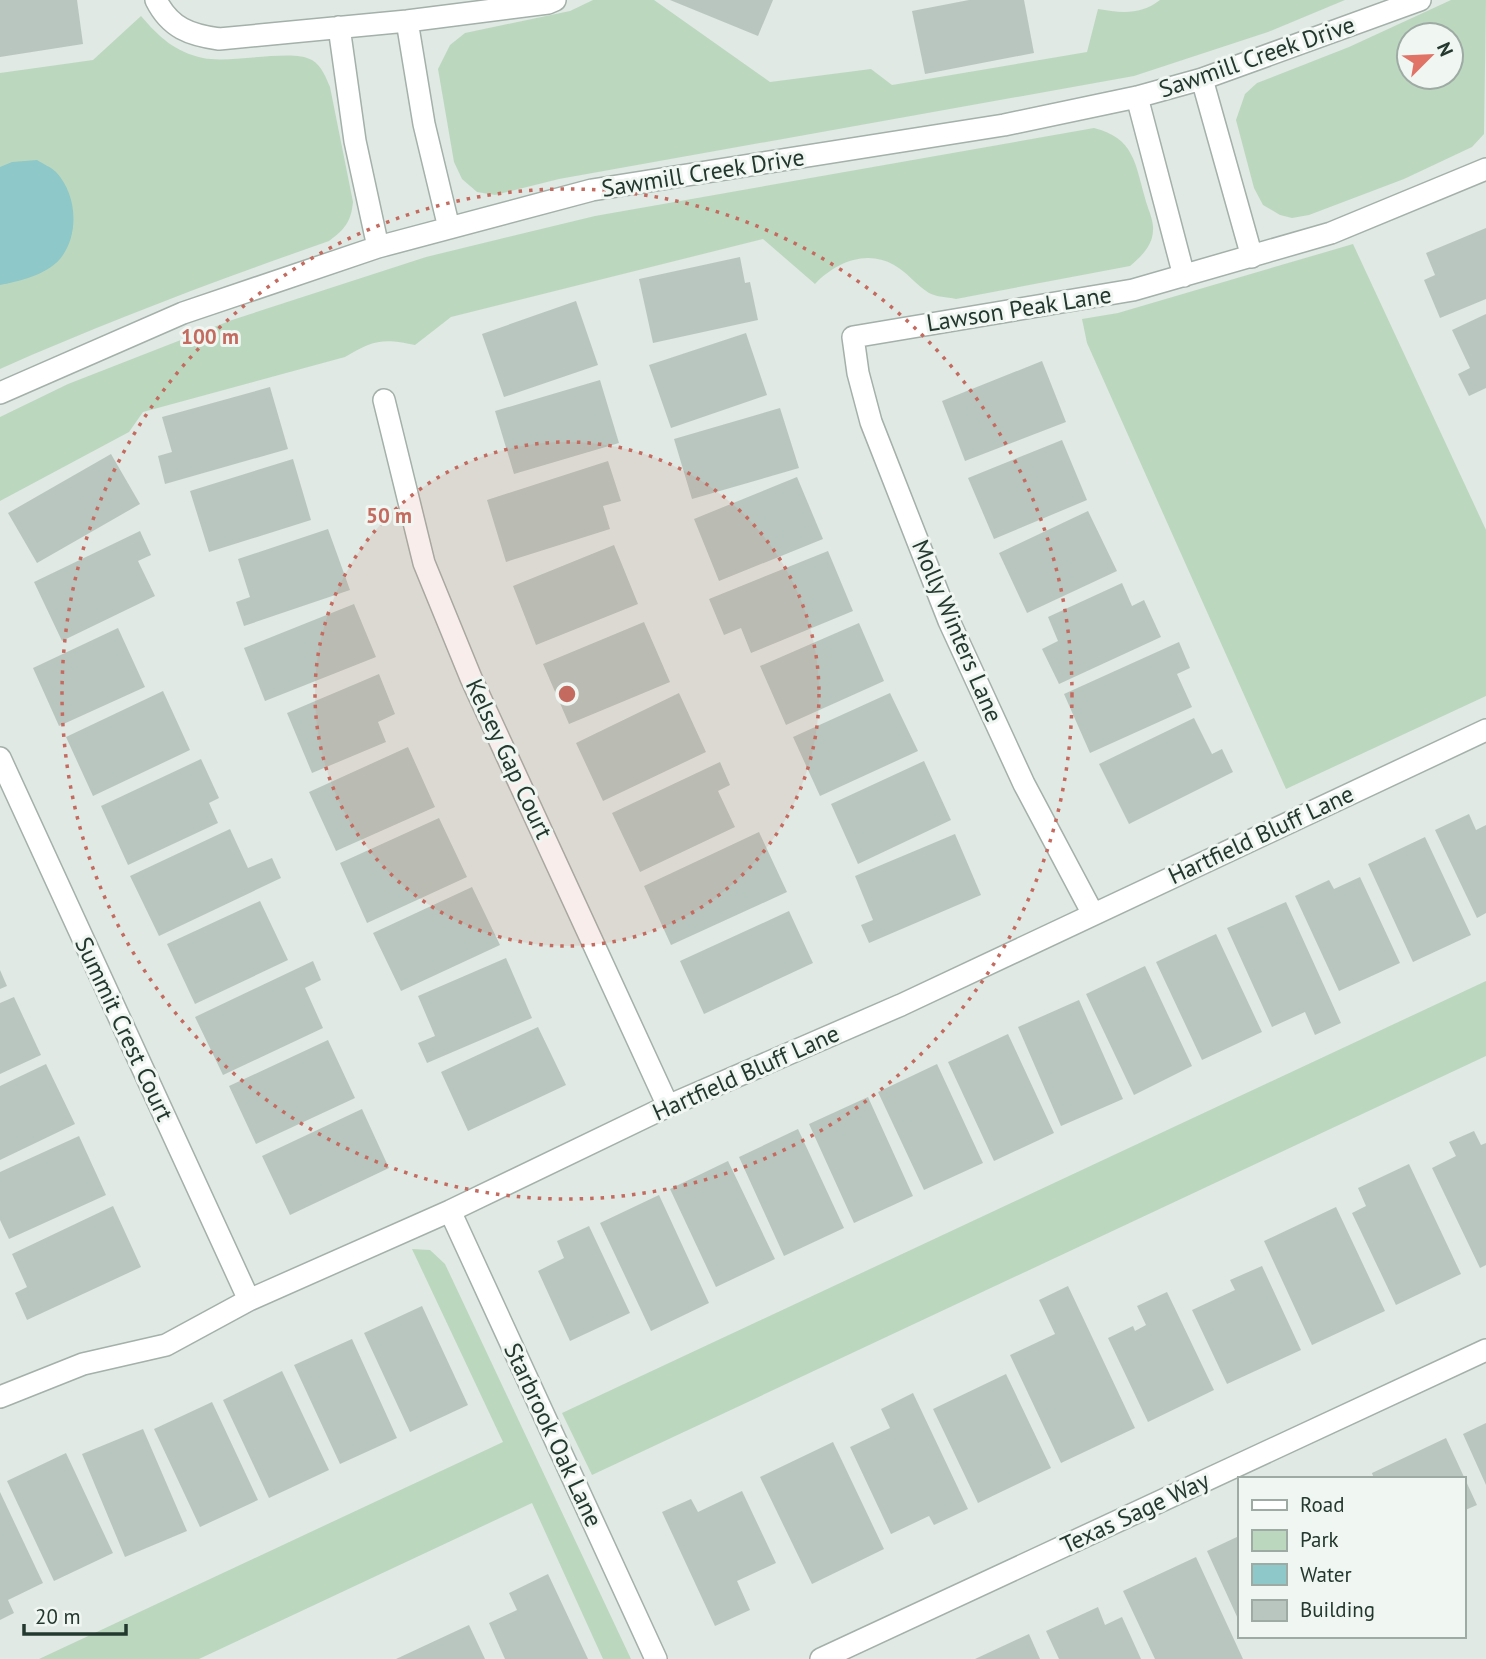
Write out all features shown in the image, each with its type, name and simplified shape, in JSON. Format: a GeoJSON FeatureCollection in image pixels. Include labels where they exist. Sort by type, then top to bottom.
{"type":"FeatureCollection","features":[{"type":"Feature","properties":{"kind":"street"},"geometry":{"type":"LineString","coordinates":[[156,0],[171,22],[194,36],[219,39],[407,21],[555,0]]}},
{"type":"Feature","properties":{"kind":"street","name":"Sawmill Creek Drive"},"geometry":{"type":"LineString","coordinates":[[0,393],[183,313],[378,247],[592,190],[1003,125],[1136,97],[1202,79],[1420,0]]}},
{"type":"Feature","properties":{"kind":"street"},"geometry":{"type":"LineString","coordinates":[[407,21],[424,124],[449,228]]}},
{"type":"Feature","properties":{"kind":"street"},"geometry":{"type":"LineString","coordinates":[[339,27],[355,141],[378,247]]}},
{"type":"Feature","properties":{"kind":"street"},"geometry":{"type":"LineString","coordinates":[[1202,79],[1252,257]]}},
{"type":"Feature","properties":{"kind":"street"},"geometry":{"type":"LineString","coordinates":[[1136,97],[1184,276]]}},
{"type":"Feature","properties":{"kind":"street","name":"Lawson Peak Lane"},"geometry":{"type":"LineString","coordinates":[[853,337],[1133,290],[1331,233],[1486,169]]}},
{"type":"Feature","properties":{"kind":"street","name":"Molly Winters Lane"},"geometry":{"type":"LineString","coordinates":[[853,337],[858,373],[871,422],[949,621],[1024,784],[1093,914]]}},
{"type":"Feature","properties":{"kind":"street","name":"Kelsey Gap Court"},"geometry":{"type":"LineString","coordinates":[[384,400],[429,576],[471,678],[668,1106]]}},
{"type":"Feature","properties":{"kind":"street","name":"Hartfield Bluff Lane"},"geometry":{"type":"LineString","coordinates":[[0,1397],[83,1364],[166,1345],[249,1300],[450,1211],[668,1106],[901,1005],[1486,730]]}},
{"type":"Feature","properties":{"kind":"street","name":"Summit Crest Court"},"geometry":{"type":"LineString","coordinates":[[0,758],[249,1300]]}},
{"type":"Feature","properties":{"kind":"street","name":"Starbrook Oak Lane"},"geometry":{"type":"LineString","coordinates":[[450,1211],[656,1659]]}},
{"type":"Feature","properties":{"kind":"street","name":"Texas Sage Way"},"geometry":{"type":"LineString","coordinates":[[821,1659],[1486,1350]]}},
{"type":"Feature","properties":{"kind":"green space"},"geometry":{"type":"Polygon","coordinates":[[[593,0],[654,0],[770,82],[871,69],[892,85],[1087,52],[1098,9],[1130,12],[1146,8],[1160,0],[1345,0],[1268,32],[1134,76],[559,179],[495,195],[477,192],[462,179],[454,162],[438,69],[450,45],[465,33],[570,11],[593,0]]]}},
{"type":"Feature","properties":{"kind":"green space"},"geometry":{"type":"Polygon","coordinates":[[[1451,0],[1486,0],[1484,134],[1472,147],[1404,179],[1309,215],[1292,218],[1280,215],[1263,205],[1254,188],[1236,120],[1245,94],[1257,83],[1395,26],[1395,91],[1465,91],[1465,21],[1405,21],[1451,0]]]}},
{"type":"Feature","properties":{"kind":"green space"},"geometry":{"type":"Polygon","coordinates":[[[141,16],[168,43],[203,58],[290,55],[312,60],[323,72],[330,87],[353,202],[351,215],[343,229],[329,241],[163,302],[0,369],[0,73],[93,60],[141,16]]]}},
{"type":"Feature","properties":{"kind":"green space"},"geometry":{"type":"Polygon","coordinates":[[[1094,128],[1117,138],[1131,154],[1151,218],[1153,230],[1149,246],[1130,266],[956,299],[929,293],[899,268],[873,258],[862,258],[841,265],[815,284],[763,239],[451,317],[415,345],[378,342],[345,357],[143,412],[129,432],[0,501],[0,417],[68,384],[232,320],[426,257],[595,216],[1094,128]]]}},
{"type":"Feature","properties":{"kind":"green space"},"geometry":{"type":"Polygon","coordinates":[[[1353,244],[1486,530],[1486,696],[1286,789],[1087,343],[1082,319],[1118,313],[1353,244]]]}},
{"type":"Feature","properties":{"kind":"green space"},"geometry":{"type":"Polygon","coordinates":[[[1486,981],[1486,1056],[592,1475],[562,1413],[1486,981]]]}},
{"type":"Feature","properties":{"kind":"green space"},"geometry":{"type":"Polygon","coordinates":[[[412,1249],[430,1250],[445,1264],[631,1659],[603,1659],[532,1503],[199,1659],[39,1659],[503,1442],[412,1249]]]}},
{"type":"Feature","properties":{"kind":"water"},"geometry":{"type":"Polygon","coordinates":[[[37,160],[56,172],[68,192],[73,215],[71,238],[60,259],[48,269],[0,285],[0,167],[12,162],[37,160]]]}},
{"type":"Feature","properties":{"kind":"building"},"geometry":{"type":"Polygon","coordinates":[[[0,0],[77,0],[83,44],[0,57],[0,0]]]}},
{"type":"Feature","properties":{"kind":"building"},"geometry":{"type":"Polygon","coordinates":[[[670,0],[773,0],[758,36],[670,0]]]}},
{"type":"Feature","properties":{"kind":"building"},"geometry":{"type":"Polygon","coordinates":[[[969,0],[1024,0],[1034,53],[925,74],[912,11],[969,0]]]}},
{"type":"Feature","properties":{"kind":"building"},"geometry":{"type":"Polygon","coordinates":[[[1486,228],[1486,299],[1440,318],[1424,280],[1435,275],[1426,253],[1486,228]]]}},
{"type":"Feature","properties":{"kind":"building"},"geometry":{"type":"Polygon","coordinates":[[[740,257],[745,283],[750,282],[758,320],[653,343],[639,279],[740,257]]]}},
{"type":"Feature","properties":{"kind":"building"},"geometry":{"type":"Polygon","coordinates":[[[576,301],[598,365],[504,397],[482,334],[576,301]]]}},
{"type":"Feature","properties":{"kind":"building"},"geometry":{"type":"Polygon","coordinates":[[[1486,314],[1486,388],[1469,396],[1458,374],[1470,368],[1452,330],[1486,314]]]}},
{"type":"Feature","properties":{"kind":"building"},"geometry":{"type":"Polygon","coordinates":[[[746,333],[767,395],[671,428],[649,365],[746,333]]]}},
{"type":"Feature","properties":{"kind":"building"},"geometry":{"type":"Polygon","coordinates":[[[1042,361],[1066,422],[965,461],[942,401],[1042,361]]]}},
{"type":"Feature","properties":{"kind":"building"},"geometry":{"type":"Polygon","coordinates":[[[600,380],[619,443],[514,474],[495,411],[600,380]]]}},
{"type":"Feature","properties":{"kind":"building"},"geometry":{"type":"Polygon","coordinates":[[[270,387],[288,449],[165,484],[158,456],[172,452],[162,417],[270,387]]]}},
{"type":"Feature","properties":{"kind":"building"},"geometry":{"type":"Polygon","coordinates":[[[780,408],[799,468],[692,499],[674,439],[780,408]]]}},
{"type":"Feature","properties":{"kind":"building"},"geometry":{"type":"Polygon","coordinates":[[[1062,440],[1087,500],[994,539],[968,478],[1062,440]]]}},
{"type":"Feature","properties":{"kind":"building"},"geometry":{"type":"Polygon","coordinates":[[[111,454],[140,504],[37,563],[8,513],[111,454]]]}},
{"type":"Feature","properties":{"kind":"building"},"geometry":{"type":"Polygon","coordinates":[[[293,459],[311,520],[209,552],[190,491],[293,459]]]}},
{"type":"Feature","properties":{"kind":"building"},"geometry":{"type":"Polygon","coordinates":[[[608,461],[621,501],[603,506],[610,529],[506,562],[487,500],[608,461]]]}},
{"type":"Feature","properties":{"kind":"building"},"geometry":{"type":"Polygon","coordinates":[[[797,477],[823,539],[719,581],[694,519],[797,477]]]}},
{"type":"Feature","properties":{"kind":"building"},"geometry":{"type":"Polygon","coordinates":[[[1088,511],[1117,571],[1027,613],[999,553],[1088,511]]]}},
{"type":"Feature","properties":{"kind":"building"},"geometry":{"type":"Polygon","coordinates":[[[328,529],[350,590],[244,626],[236,602],[250,597],[238,559],[328,529]]]}},
{"type":"Feature","properties":{"kind":"building"},"geometry":{"type":"Polygon","coordinates":[[[140,531],[151,555],[138,561],[155,596],[62,641],[34,582],[140,531]]]}},
{"type":"Feature","properties":{"kind":"building"},"geometry":{"type":"Polygon","coordinates":[[[614,545],[638,604],[536,645],[513,586],[614,545]]]}},
{"type":"Feature","properties":{"kind":"building"},"geometry":{"type":"Polygon","coordinates":[[[828,551],[853,611],[751,653],[741,628],[724,635],[709,599],[828,551]]]}},
{"type":"Feature","properties":{"kind":"building"},"geometry":{"type":"Polygon","coordinates":[[[1122,583],[1132,606],[1144,600],[1161,637],[1059,684],[1042,649],[1058,641],[1048,617],[1122,583]]]}},
{"type":"Feature","properties":{"kind":"building"},"geometry":{"type":"Polygon","coordinates":[[[354,604],[376,657],[265,701],[244,648],[354,604]]]}},
{"type":"Feature","properties":{"kind":"building"},"geometry":{"type":"Polygon","coordinates":[[[644,622],[670,682],[569,724],[543,664],[644,622]]]}},
{"type":"Feature","properties":{"kind":"building"},"geometry":{"type":"Polygon","coordinates":[[[859,623],[884,681],[786,725],[760,666],[859,623]]]}},
{"type":"Feature","properties":{"kind":"building"},"geometry":{"type":"Polygon","coordinates":[[[118,628],[145,687],[59,726],[33,668],[118,628]]]}},
{"type":"Feature","properties":{"kind":"building"},"geometry":{"type":"Polygon","coordinates":[[[1179,642],[1190,668],[1177,674],[1192,707],[1090,753],[1064,694],[1179,642]]]}},
{"type":"Feature","properties":{"kind":"building"},"geometry":{"type":"Polygon","coordinates":[[[379,674],[395,714],[378,722],[386,742],[312,773],[287,713],[379,674]]]}},
{"type":"Feature","properties":{"kind":"building"},"geometry":{"type":"Polygon","coordinates":[[[163,691],[190,750],[93,796],[66,737],[163,691]]]}},
{"type":"Feature","properties":{"kind":"building"},"geometry":{"type":"Polygon","coordinates":[[[679,693],[706,752],[603,801],[576,743],[679,693]]]}},
{"type":"Feature","properties":{"kind":"building"},"geometry":{"type":"Polygon","coordinates":[[[890,693],[918,751],[820,796],[793,737],[890,693]]]}},
{"type":"Feature","properties":{"kind":"building"},"geometry":{"type":"Polygon","coordinates":[[[1194,718],[1212,754],[1222,749],[1233,772],[1129,824],[1099,764],[1194,718]]]}},
{"type":"Feature","properties":{"kind":"building"},"geometry":{"type":"Polygon","coordinates":[[[408,747],[435,807],[336,851],[309,792],[408,747]]]}},
{"type":"Feature","properties":{"kind":"building"},"geometry":{"type":"Polygon","coordinates":[[[201,759],[219,798],[209,803],[218,823],[128,865],[101,806],[201,759]]]}},
{"type":"Feature","properties":{"kind":"building"},"geometry":{"type":"Polygon","coordinates":[[[924,761],[951,820],[858,864],[831,804],[924,761]]]}},
{"type":"Feature","properties":{"kind":"building"},"geometry":{"type":"Polygon","coordinates":[[[720,762],[730,785],[718,791],[735,827],[640,872],[612,813],[720,762]]]}},
{"type":"Feature","properties":{"kind":"building"},"geometry":{"type":"Polygon","coordinates":[[[1469,814],[1476,830],[1486,825],[1486,913],[1477,918],[1435,830],[1469,814]]]}},
{"type":"Feature","properties":{"kind":"building"},"geometry":{"type":"Polygon","coordinates":[[[439,818],[467,877],[367,923],[340,863],[439,818]]]}},
{"type":"Feature","properties":{"kind":"building"},"geometry":{"type":"Polygon","coordinates":[[[230,829],[248,868],[272,858],[281,878],[159,936],[130,876],[230,829]]]}},
{"type":"Feature","properties":{"kind":"building"},"geometry":{"type":"Polygon","coordinates":[[[759,832],[787,892],[671,945],[644,886],[759,832]]]}},
{"type":"Feature","properties":{"kind":"building"},"geometry":{"type":"Polygon","coordinates":[[[955,834],[981,895],[869,943],[861,925],[873,920],[855,876],[955,834]]]}},
{"type":"Feature","properties":{"kind":"building"},"geometry":{"type":"Polygon","coordinates":[[[1425,837],[1471,935],[1413,962],[1368,864],[1425,837]]]}},
{"type":"Feature","properties":{"kind":"building"},"geometry":{"type":"Polygon","coordinates":[[[1360,877],[1400,963],[1339,991],[1295,896],[1329,880],[1334,889],[1360,877]]]}},
{"type":"Feature","properties":{"kind":"building"},"geometry":{"type":"Polygon","coordinates":[[[472,887],[500,945],[401,991],[373,933],[472,887]]]}},
{"type":"Feature","properties":{"kind":"building"},"geometry":{"type":"Polygon","coordinates":[[[260,901],[288,960],[195,1004],[167,944],[260,901]]]}},
{"type":"Feature","properties":{"kind":"building"},"geometry":{"type":"Polygon","coordinates":[[[1286,902],[1341,1023],[1315,1035],[1305,1012],[1272,1027],[1227,928],[1286,902]]]}},
{"type":"Feature","properties":{"kind":"building"},"geometry":{"type":"Polygon","coordinates":[[[789,911],[813,963],[704,1014],[680,961],[789,911]]]}},
{"type":"Feature","properties":{"kind":"building"},"geometry":{"type":"Polygon","coordinates":[[[1216,934],[1262,1032],[1202,1060],[1156,962],[1216,934]]]}},
{"type":"Feature","properties":{"kind":"building"},"geometry":{"type":"Polygon","coordinates":[[[506,958],[532,1018],[427,1063],[418,1043],[435,1036],[418,996],[506,958]]]}},
{"type":"Feature","properties":{"kind":"building"},"geometry":{"type":"Polygon","coordinates":[[[313,961],[321,980],[305,988],[323,1028],[223,1075],[195,1017],[313,961]]]}},
{"type":"Feature","properties":{"kind":"building"},"geometry":{"type":"Polygon","coordinates":[[[1145,966],[1192,1066],[1134,1095],[1086,994],[1145,966]]]}},
{"type":"Feature","properties":{"kind":"building"},"geometry":{"type":"Polygon","coordinates":[[[0,970],[7,986],[0,989],[0,970]]]}},
{"type":"Feature","properties":{"kind":"building"},"geometry":{"type":"Polygon","coordinates":[[[14,997],[41,1055],[0,1074],[0,1003],[14,997]]]}},
{"type":"Feature","properties":{"kind":"building"},"geometry":{"type":"Polygon","coordinates":[[[1079,1000],[1123,1099],[1061,1126],[1018,1027],[1079,1000]]]}},
{"type":"Feature","properties":{"kind":"building"},"geometry":{"type":"Polygon","coordinates":[[[538,1027],[566,1085],[468,1131],[441,1072],[538,1027]]]}},
{"type":"Feature","properties":{"kind":"building"},"geometry":{"type":"Polygon","coordinates":[[[1008,1034],[1054,1133],[994,1161],[948,1062],[1008,1034]]]}},
{"type":"Feature","properties":{"kind":"building"},"geometry":{"type":"Polygon","coordinates":[[[328,1040],[355,1098],[256,1144],[229,1086],[328,1040]]]}},
{"type":"Feature","properties":{"kind":"building"},"geometry":{"type":"Polygon","coordinates":[[[46,1064],[75,1124],[0,1160],[0,1086],[46,1064]]]}},
{"type":"Feature","properties":{"kind":"building"},"geometry":{"type":"Polygon","coordinates":[[[937,1064],[983,1163],[924,1190],[878,1092],[937,1064]]]}},
{"type":"Feature","properties":{"kind":"building"},"geometry":{"type":"Polygon","coordinates":[[[868,1097],[913,1196],[854,1223],[809,1124],[868,1097]]]}},
{"type":"Feature","properties":{"kind":"building"},"geometry":{"type":"Polygon","coordinates":[[[362,1109],[389,1168],[290,1215],[262,1156],[362,1109]]]}},
{"type":"Feature","properties":{"kind":"building"},"geometry":{"type":"Polygon","coordinates":[[[798,1129],[844,1228],[784,1256],[739,1157],[798,1129]]]}},
{"type":"Feature","properties":{"kind":"building"},"geometry":{"type":"Polygon","coordinates":[[[1474,1131],[1481,1145],[1486,1143],[1486,1265],[1480,1268],[1432,1168],[1456,1156],[1449,1142],[1474,1131]]]}},
{"type":"Feature","properties":{"kind":"building"},"geometry":{"type":"Polygon","coordinates":[[[79,1136],[106,1195],[9,1239],[0,1220],[0,1172],[79,1136]]]}},
{"type":"Feature","properties":{"kind":"building"},"geometry":{"type":"Polygon","coordinates":[[[728,1161],[775,1259],[716,1287],[670,1189],[728,1161]]]}},
{"type":"Feature","properties":{"kind":"building"},"geometry":{"type":"Polygon","coordinates":[[[1409,1164],[1461,1274],[1396,1305],[1352,1213],[1366,1206],[1358,1188],[1409,1164]]]}},
{"type":"Feature","properties":{"kind":"building"},"geometry":{"type":"Polygon","coordinates":[[[659,1195],[709,1303],[651,1331],[600,1223],[659,1195]]]}},
{"type":"Feature","properties":{"kind":"building"},"geometry":{"type":"Polygon","coordinates":[[[113,1206],[141,1267],[27,1320],[15,1293],[27,1287],[12,1254],[113,1206]]]}},
{"type":"Feature","properties":{"kind":"building"},"geometry":{"type":"Polygon","coordinates":[[[1336,1207],[1385,1311],[1312,1345],[1264,1241],[1336,1207]]]}},
{"type":"Feature","properties":{"kind":"building"},"geometry":{"type":"Polygon","coordinates":[[[589,1226],[630,1313],[570,1341],[538,1271],[564,1258],[557,1241],[589,1226]]]}},
{"type":"Feature","properties":{"kind":"building"},"geometry":{"type":"Polygon","coordinates":[[[1262,1266],[1301,1350],[1227,1384],[1192,1310],[1235,1290],[1230,1280],[1262,1266]]]}},
{"type":"Feature","properties":{"kind":"building"},"geometry":{"type":"Polygon","coordinates":[[[1068,1286],[1135,1428],[1061,1463],[1010,1355],[1055,1334],[1039,1300],[1068,1286]]]}},
{"type":"Feature","properties":{"kind":"building"},"geometry":{"type":"Polygon","coordinates":[[[1167,1292],[1214,1390],[1148,1422],[1108,1338],[1133,1326],[1135,1331],[1146,1325],[1137,1306],[1167,1292]]]}},
{"type":"Feature","properties":{"kind":"building"},"geometry":{"type":"Polygon","coordinates":[[[422,1306],[468,1405],[410,1432],[364,1333],[422,1306]]]}},
{"type":"Feature","properties":{"kind":"building"},"geometry":{"type":"Polygon","coordinates":[[[352,1339],[397,1438],[340,1464],[294,1365],[352,1339]]]}},
{"type":"Feature","properties":{"kind":"building"},"geometry":{"type":"Polygon","coordinates":[[[282,1371],[329,1470],[269,1498],[223,1400],[282,1371]]]}},
{"type":"Feature","properties":{"kind":"building"},"geometry":{"type":"Polygon","coordinates":[[[1006,1374],[1051,1468],[978,1503],[933,1409],[1006,1374]]]}},
{"type":"Feature","properties":{"kind":"building"},"geometry":{"type":"Polygon","coordinates":[[[913,1393],[968,1509],[934,1525],[929,1516],[891,1534],[850,1447],[890,1428],[881,1409],[913,1393]]]}},
{"type":"Feature","properties":{"kind":"building"},"geometry":{"type":"Polygon","coordinates":[[[212,1402],[258,1500],[200,1527],[154,1429],[212,1402]]]}},
{"type":"Feature","properties":{"kind":"building"},"geometry":{"type":"Polygon","coordinates":[[[1486,1423],[1486,1485],[1463,1434],[1486,1423]]]}},
{"type":"Feature","properties":{"kind":"building"},"geometry":{"type":"Polygon","coordinates":[[[143,1429],[187,1531],[125,1557],[82,1454],[143,1429]]]}},
{"type":"Feature","properties":{"kind":"building"},"geometry":{"type":"Polygon","coordinates":[[[1446,1438],[1464,1477],[1373,1477],[1372,1473],[1446,1438]]]}},
{"type":"Feature","properties":{"kind":"building"},"geometry":{"type":"Polygon","coordinates":[[[833,1442],[884,1549],[812,1584],[760,1477],[833,1442]]]}},
{"type":"Feature","properties":{"kind":"building"},"geometry":{"type":"Polygon","coordinates":[[[66,1453],[113,1553],[54,1581],[7,1481],[66,1453]]]}},
{"type":"Feature","properties":{"kind":"building"},"geometry":{"type":"Polygon","coordinates":[[[1465,1479],[1477,1505],[1465,1510],[1465,1479]]]}},
{"type":"Feature","properties":{"kind":"building"},"geometry":{"type":"Polygon","coordinates":[[[742,1491],[776,1563],[737,1581],[750,1610],[715,1626],[662,1512],[691,1499],[698,1512],[742,1491]]]}},
{"type":"Feature","properties":{"kind":"building"},"geometry":{"type":"Polygon","coordinates":[[[0,1492],[43,1583],[8,1600],[14,1613],[0,1620],[0,1492]]]}},
{"type":"Feature","properties":{"kind":"building"},"geometry":{"type":"Polygon","coordinates":[[[1238,1536],[1238,1619],[1207,1551],[1238,1536]]]}},
{"type":"Feature","properties":{"kind":"building"},"geometry":{"type":"Polygon","coordinates":[[[1196,1557],[1243,1659],[1155,1659],[1123,1591],[1196,1557]]]}},
{"type":"Feature","properties":{"kind":"building"},"geometry":{"type":"Polygon","coordinates":[[[548,1574],[588,1659],[505,1659],[489,1623],[517,1610],[509,1593],[548,1574]]]}},
{"type":"Feature","properties":{"kind":"building"},"geometry":{"type":"Polygon","coordinates":[[[1098,1607],[1105,1625],[1122,1617],[1141,1659],[1059,1659],[1046,1631],[1098,1607]]]}},
{"type":"Feature","properties":{"kind":"building"},"geometry":{"type":"Polygon","coordinates":[[[469,1625],[485,1659],[396,1659],[469,1625]]]}},
{"type":"Feature","properties":{"kind":"building"},"geometry":{"type":"Polygon","coordinates":[[[1029,1634],[1040,1659],[975,1659],[1029,1634]]]}}]}
